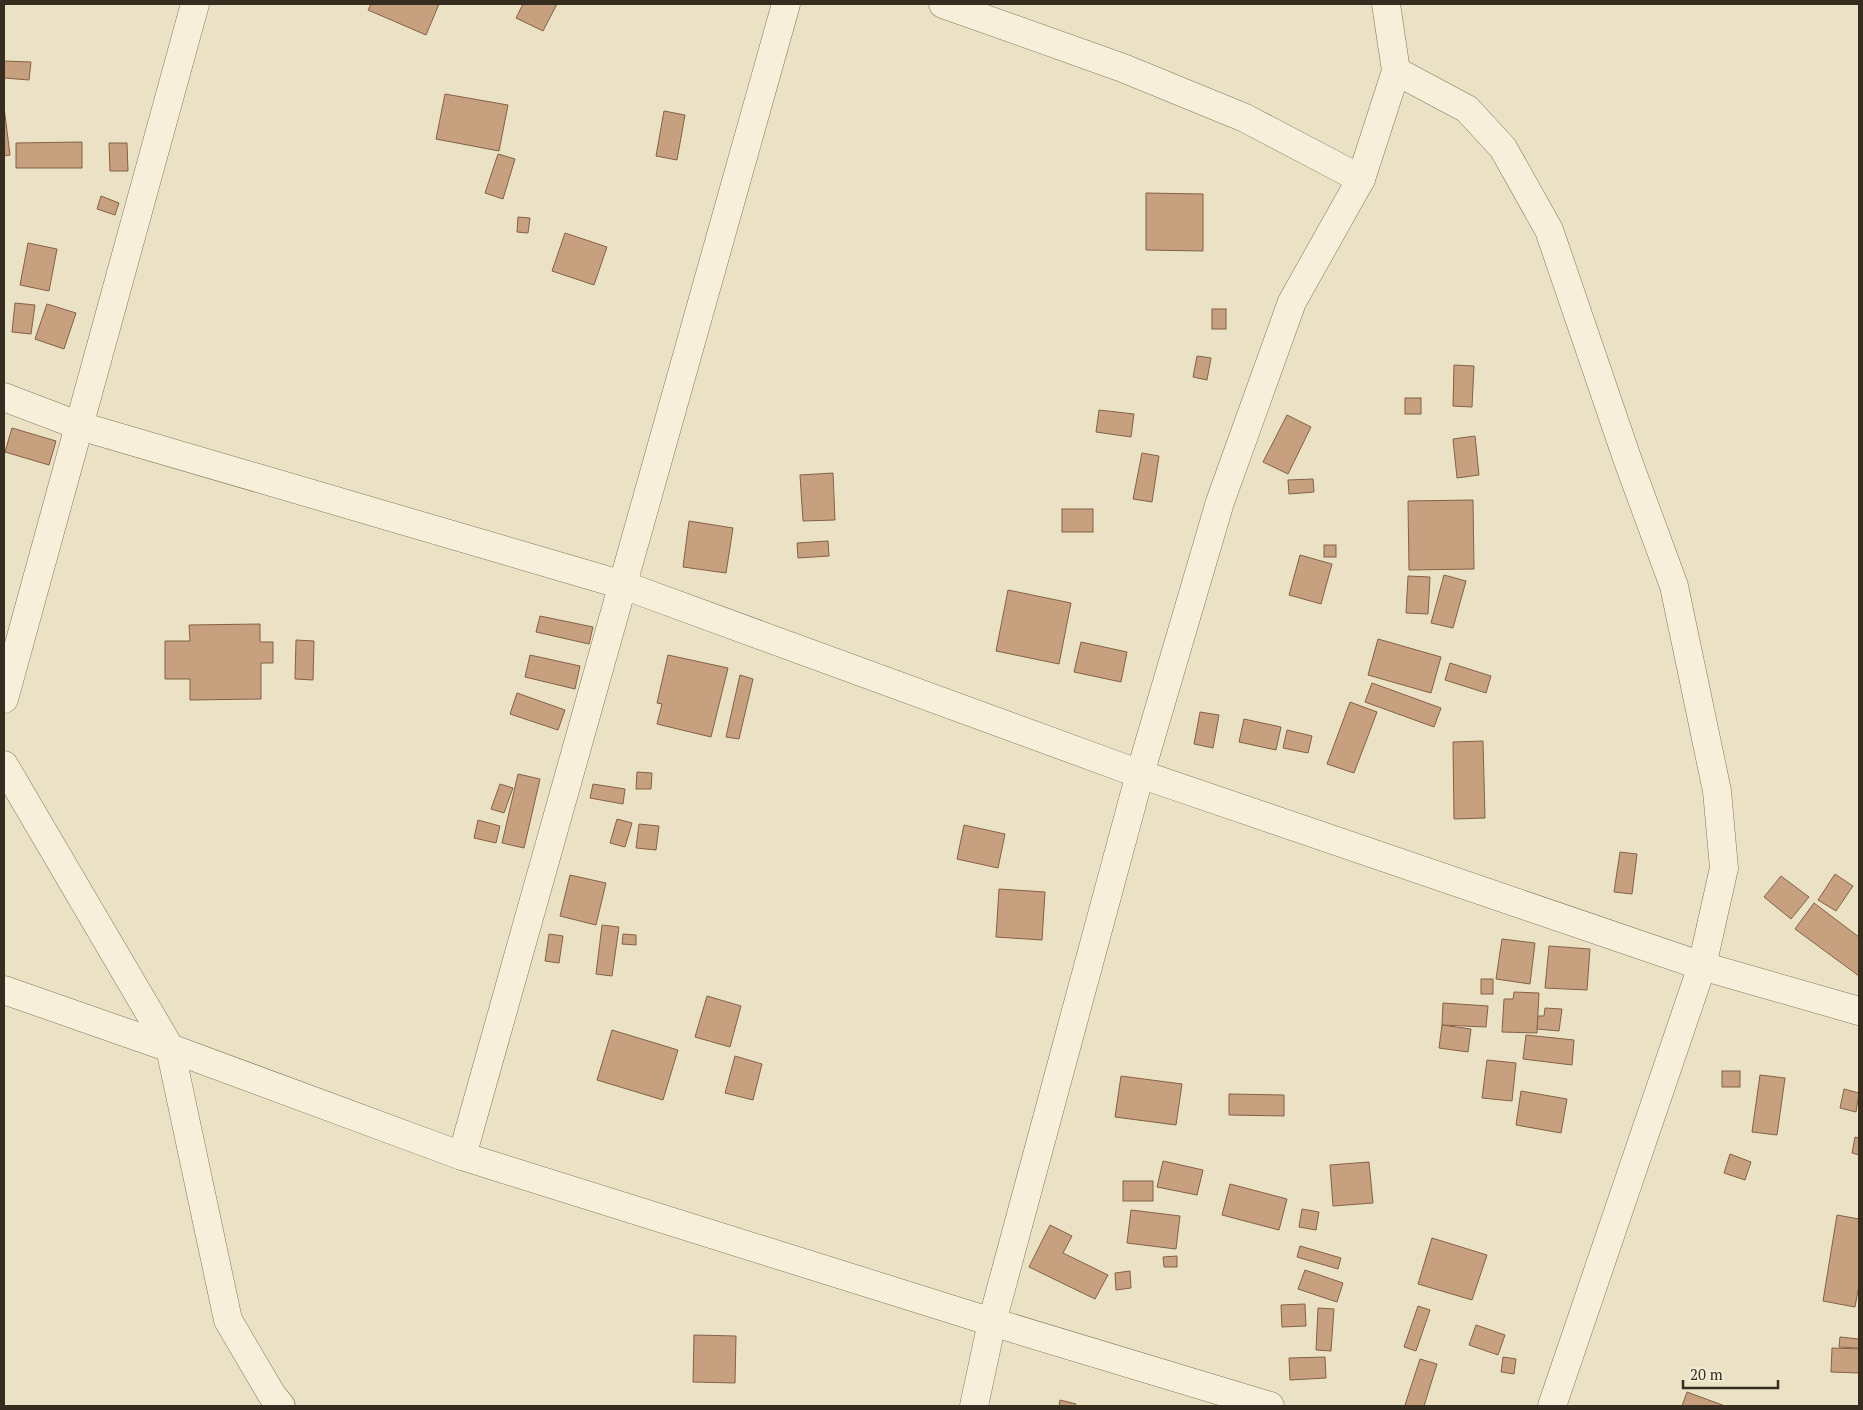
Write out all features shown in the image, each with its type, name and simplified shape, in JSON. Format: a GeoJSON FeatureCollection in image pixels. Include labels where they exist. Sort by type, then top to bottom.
{"type":"FeatureCollection","features":[{"type":"Feature","properties":{"kind":"street"},"geometry":{"type":"LineString","coordinates":[[4,699],[195,4]]}},
{"type":"Feature","properties":{"kind":"street"},"geometry":{"type":"LineString","coordinates":[[462,1156],[786,4]]}},
{"type":"Feature","properties":{"kind":"street"},"geometry":{"type":"LineString","coordinates":[[944,4],[1123,68],[1245,118],[1360,179]]}},
{"type":"Feature","properties":{"kind":"street"},"geometry":{"type":"LineString","coordinates":[[974,1406],[992,1322],[1140,774],[1220,502],[1292,302],[1360,179],[1396,71],[1386,4]]}},
{"type":"Feature","properties":{"kind":"street"},"geometry":{"type":"LineString","coordinates":[[1396,71],[1467,109],[1503,148],[1549,230],[1628,461],[1674,586],[1717,791],[1724,868],[1702,966],[1552,1406]]}},
{"type":"Feature","properties":{"kind":"street"},"geometry":{"type":"LineString","coordinates":[[4,397],[80,426],[623,585],[1140,774],[1702,966],[1859,1011]]}},
{"type":"Feature","properties":{"kind":"street"},"geometry":{"type":"LineString","coordinates":[[4,765],[170,1048],[228,1320],[272,1395],[281,1406]]}},
{"type":"Feature","properties":{"kind":"street"},"geometry":{"type":"LineString","coordinates":[[4,990],[170,1048],[462,1156],[992,1322],[1270,1406]]}},
{"type":"Feature","properties":{"kind":"building"},"geometry":{"type":"Polygon","coordinates":[[[371,4],[439,4],[426,35],[368,10],[371,4]]]}},
{"type":"Feature","properties":{"kind":"building"},"geometry":{"type":"Polygon","coordinates":[[[523,4],[557,4],[543,31],[516,18],[523,4]]]}},
{"type":"Feature","properties":{"kind":"building"},"geometry":{"type":"Polygon","coordinates":[[[4,61],[31,62],[29,80],[4,78],[4,61]]]}},
{"type":"Feature","properties":{"kind":"building"},"geometry":{"type":"Polygon","coordinates":[[[445,94],[508,105],[499,151],[436,139],[445,94]]]}},
{"type":"Feature","properties":{"kind":"building"},"geometry":{"type":"Polygon","coordinates":[[[4,107],[10,155],[4,156],[4,107]]]}},
{"type":"Feature","properties":{"kind":"building"},"geometry":{"type":"Polygon","coordinates":[[[664,111],[685,115],[677,160],[656,156],[664,111]]]}},
{"type":"Feature","properties":{"kind":"building"},"geometry":{"type":"Polygon","coordinates":[[[82,142],[82,168],[16,168],[16,143],[82,142]]]}},
{"type":"Feature","properties":{"kind":"building"},"geometry":{"type":"Polygon","coordinates":[[[109,143],[127,143],[128,171],[110,171],[109,143]]]}},
{"type":"Feature","properties":{"kind":"building"},"geometry":{"type":"Polygon","coordinates":[[[498,154],[515,159],[503,199],[485,193],[498,154]]]}},
{"type":"Feature","properties":{"kind":"building"},"geometry":{"type":"Polygon","coordinates":[[[1146,193],[1203,194],[1203,251],[1146,250],[1146,193]]]}},
{"type":"Feature","properties":{"kind":"building"},"geometry":{"type":"Polygon","coordinates":[[[101,196],[119,203],[115,215],[97,209],[101,196]]]}},
{"type":"Feature","properties":{"kind":"building"},"geometry":{"type":"Polygon","coordinates":[[[518,217],[530,218],[528,233],[517,232],[518,217]]]}},
{"type":"Feature","properties":{"kind":"building"},"geometry":{"type":"Polygon","coordinates":[[[565,233],[607,247],[594,285],[552,271],[565,233]]]}},
{"type":"Feature","properties":{"kind":"building"},"geometry":{"type":"Polygon","coordinates":[[[28,243],[57,249],[49,291],[20,285],[28,243]]]}},
{"type":"Feature","properties":{"kind":"building"},"geometry":{"type":"Polygon","coordinates":[[[15,303],[35,305],[31,334],[12,332],[15,303]]]}},
{"type":"Feature","properties":{"kind":"building"},"geometry":{"type":"Polygon","coordinates":[[[47,304],[76,313],[64,349],[35,339],[47,304]]]}},
{"type":"Feature","properties":{"kind":"building"},"geometry":{"type":"Polygon","coordinates":[[[1212,309],[1226,309],[1226,329],[1212,329],[1212,309]]]}},
{"type":"Feature","properties":{"kind":"building"},"geometry":{"type":"Polygon","coordinates":[[[1197,356],[1211,358],[1207,380],[1193,377],[1197,356]]]}},
{"type":"Feature","properties":{"kind":"building"},"geometry":{"type":"Polygon","coordinates":[[[1454,365],[1474,366],[1472,407],[1453,406],[1454,365]]]}},
{"type":"Feature","properties":{"kind":"building"},"geometry":{"type":"Polygon","coordinates":[[[1405,398],[1421,398],[1421,414],[1405,414],[1405,398]]]}},
{"type":"Feature","properties":{"kind":"building"},"geometry":{"type":"Polygon","coordinates":[[[1099,410],[1134,414],[1131,437],[1096,432],[1099,410]]]}},
{"type":"Feature","properties":{"kind":"building"},"geometry":{"type":"Polygon","coordinates":[[[1287,415],[1311,427],[1288,474],[1263,462],[1287,415]]]}},
{"type":"Feature","properties":{"kind":"building"},"geometry":{"type":"Polygon","coordinates":[[[12,428],[56,441],[49,465],[5,452],[12,428]]]}},
{"type":"Feature","properties":{"kind":"building"},"geometry":{"type":"Polygon","coordinates":[[[1475,436],[1479,475],[1457,478],[1453,439],[1475,436]]]}},
{"type":"Feature","properties":{"kind":"building"},"geometry":{"type":"Polygon","coordinates":[[[1142,453],[1159,456],[1152,502],[1133,499],[1142,453]]]}},
{"type":"Feature","properties":{"kind":"building"},"geometry":{"type":"Polygon","coordinates":[[[833,473],[835,520],[803,521],[800,475],[833,473]]]}},
{"type":"Feature","properties":{"kind":"building"},"geometry":{"type":"Polygon","coordinates":[[[1313,479],[1314,492],[1289,494],[1288,480],[1313,479]]]}},
{"type":"Feature","properties":{"kind":"building"},"geometry":{"type":"Polygon","coordinates":[[[1473,500],[1474,569],[1409,570],[1408,501],[1473,500]]]}},
{"type":"Feature","properties":{"kind":"building"},"geometry":{"type":"Polygon","coordinates":[[[1062,509],[1093,509],[1093,532],[1062,532],[1062,509]]]}},
{"type":"Feature","properties":{"kind":"building"},"geometry":{"type":"Polygon","coordinates":[[[689,521],[733,528],[726,573],[683,567],[689,521]]]}},
{"type":"Feature","properties":{"kind":"building"},"geometry":{"type":"Polygon","coordinates":[[[828,541],[829,556],[798,558],[797,543],[828,541]]]}},
{"type":"Feature","properties":{"kind":"building"},"geometry":{"type":"Polygon","coordinates":[[[1324,545],[1336,545],[1336,557],[1324,557],[1324,545]]]}},
{"type":"Feature","properties":{"kind":"building"},"geometry":{"type":"Polygon","coordinates":[[[1300,555],[1332,564],[1321,604],[1289,595],[1300,555]]]}},
{"type":"Feature","properties":{"kind":"building"},"geometry":{"type":"Polygon","coordinates":[[[1444,575],[1466,581],[1453,628],[1431,623],[1444,575]]]}},
{"type":"Feature","properties":{"kind":"building"},"geometry":{"type":"Polygon","coordinates":[[[1408,576],[1430,577],[1428,614],[1406,613],[1408,576]]]}},
{"type":"Feature","properties":{"kind":"building"},"geometry":{"type":"Polygon","coordinates":[[[1008,590],[1071,603],[1059,664],[996,651],[1008,590]]]}},
{"type":"Feature","properties":{"kind":"building"},"geometry":{"type":"Polygon","coordinates":[[[540,616],[593,627],[589,644],[536,632],[540,616]]]}},
{"type":"Feature","properties":{"kind":"building"},"geometry":{"type":"Polygon","coordinates":[[[260,624],[260,642],[273,642],[273,663],[261,663],[261,699],[190,700],[190,679],[165,679],[165,641],[190,641],[189,625],[260,624]]]}},
{"type":"Feature","properties":{"kind":"building"},"geometry":{"type":"Polygon","coordinates":[[[1378,639],[1441,657],[1431,693],[1368,675],[1378,639]]]}},
{"type":"Feature","properties":{"kind":"building"},"geometry":{"type":"Polygon","coordinates":[[[296,640],[314,641],[313,680],[295,679],[296,640]]]}},
{"type":"Feature","properties":{"kind":"building"},"geometry":{"type":"Polygon","coordinates":[[[1081,642],[1127,652],[1121,682],[1074,672],[1081,642]]]}},
{"type":"Feature","properties":{"kind":"building"},"geometry":{"type":"Polygon","coordinates":[[[530,655],[580,666],[575,689],[525,677],[530,655]]]}},
{"type":"Feature","properties":{"kind":"building"},"geometry":{"type":"Polygon","coordinates":[[[668,655],[728,668],[711,737],[657,724],[662,704],[657,703],[668,655]]]}},
{"type":"Feature","properties":{"kind":"building"},"geometry":{"type":"Polygon","coordinates":[[[1450,663],[1491,676],[1486,693],[1445,680],[1450,663]]]}},
{"type":"Feature","properties":{"kind":"building"},"geometry":{"type":"Polygon","coordinates":[[[740,675],[753,679],[739,739],[726,737],[740,675]]]}},
{"type":"Feature","properties":{"kind":"building"},"geometry":{"type":"Polygon","coordinates":[[[1372,683],[1441,708],[1434,727],[1365,702],[1372,683]]]}},
{"type":"Feature","properties":{"kind":"building"},"geometry":{"type":"Polygon","coordinates":[[[517,693],[565,710],[558,730],[510,714],[517,693]]]}},
{"type":"Feature","properties":{"kind":"building"},"geometry":{"type":"Polygon","coordinates":[[[1350,702],[1377,712],[1354,773],[1327,764],[1350,702]]]}},
{"type":"Feature","properties":{"kind":"building"},"geometry":{"type":"Polygon","coordinates":[[[1200,712],[1219,715],[1213,748],[1194,744],[1200,712]]]}},
{"type":"Feature","properties":{"kind":"building"},"geometry":{"type":"Polygon","coordinates":[[[1244,719],[1281,727],[1276,750],[1239,742],[1244,719]]]}},
{"type":"Feature","properties":{"kind":"building"},"geometry":{"type":"Polygon","coordinates":[[[1287,730],[1312,736],[1308,753],[1283,748],[1287,730]]]}},
{"type":"Feature","properties":{"kind":"building"},"geometry":{"type":"Polygon","coordinates":[[[1483,741],[1485,818],[1454,819],[1453,742],[1483,741]]]}},
{"type":"Feature","properties":{"kind":"building"},"geometry":{"type":"Polygon","coordinates":[[[637,772],[652,773],[651,789],[636,789],[637,772]]]}},
{"type":"Feature","properties":{"kind":"building"},"geometry":{"type":"Polygon","coordinates":[[[518,774],[540,779],[524,848],[502,843],[518,774]]]}},
{"type":"Feature","properties":{"kind":"building"},"geometry":{"type":"Polygon","coordinates":[[[500,784],[513,788],[504,813],[491,809],[500,784]]]}},
{"type":"Feature","properties":{"kind":"building"},"geometry":{"type":"Polygon","coordinates":[[[593,784],[625,789],[623,804],[590,798],[593,784]]]}},
{"type":"Feature","properties":{"kind":"building"},"geometry":{"type":"Polygon","coordinates":[[[617,819],[632,823],[625,847],[610,843],[617,819]]]}},
{"type":"Feature","properties":{"kind":"building"},"geometry":{"type":"Polygon","coordinates":[[[478,820],[500,826],[496,843],[474,838],[478,820]]]}},
{"type":"Feature","properties":{"kind":"building"},"geometry":{"type":"Polygon","coordinates":[[[639,824],[659,826],[656,850],[636,848],[639,824]]]}},
{"type":"Feature","properties":{"kind":"building"},"geometry":{"type":"Polygon","coordinates":[[[964,825],[1005,834],[998,868],[957,859],[964,825]]]}},
{"type":"Feature","properties":{"kind":"building"},"geometry":{"type":"Polygon","coordinates":[[[1620,852],[1637,854],[1632,894],[1614,892],[1620,852]]]}},
{"type":"Feature","properties":{"kind":"building"},"geometry":{"type":"Polygon","coordinates":[[[1835,874],[1853,886],[1836,911],[1818,900],[1835,874]]]}},
{"type":"Feature","properties":{"kind":"building"},"geometry":{"type":"Polygon","coordinates":[[[570,875],[606,883],[596,925],[560,916],[570,875]]]}},
{"type":"Feature","properties":{"kind":"building"},"geometry":{"type":"Polygon","coordinates":[[[1781,876],[1809,897],[1791,919],[1764,897],[1781,876]]]}},
{"type":"Feature","properties":{"kind":"building"},"geometry":{"type":"Polygon","coordinates":[[[999,889],[1045,892],[1042,940],[996,937],[999,889]]]}},
{"type":"Feature","properties":{"kind":"building"},"geometry":{"type":"Polygon","coordinates":[[[1814,903],[1859,937],[1859,976],[1795,929],[1814,903]]]}},
{"type":"Feature","properties":{"kind":"building"},"geometry":{"type":"Polygon","coordinates":[[[602,925],[619,927],[612,976],[596,974],[602,925]]]}},
{"type":"Feature","properties":{"kind":"building"},"geometry":{"type":"Polygon","coordinates":[[[549,934],[563,936],[559,963],[545,961],[549,934]]]}},
{"type":"Feature","properties":{"kind":"building"},"geometry":{"type":"Polygon","coordinates":[[[623,934],[636,935],[636,945],[622,944],[623,934]]]}},
{"type":"Feature","properties":{"kind":"building"},"geometry":{"type":"Polygon","coordinates":[[[1502,939],[1535,943],[1530,984],[1496,979],[1502,939]]]}},
{"type":"Feature","properties":{"kind":"building"},"geometry":{"type":"Polygon","coordinates":[[[1549,946],[1590,949],[1587,990],[1545,988],[1549,946]]]}},
{"type":"Feature","properties":{"kind":"building"},"geometry":{"type":"Polygon","coordinates":[[[1481,979],[1493,979],[1493,994],[1481,994],[1481,979]]]}},
{"type":"Feature","properties":{"kind":"building"},"geometry":{"type":"Polygon","coordinates":[[[1514,992],[1539,993],[1537,1033],[1502,1032],[1504,999],[1513,999],[1514,992]]]}},
{"type":"Feature","properties":{"kind":"building"},"geometry":{"type":"Polygon","coordinates":[[[707,996],[741,1006],[730,1047],[695,1037],[707,996]]]}},
{"type":"Feature","properties":{"kind":"building"},"geometry":{"type":"Polygon","coordinates":[[[1443,1003],[1488,1006],[1486,1027],[1442,1025],[1443,1003]]]}},
{"type":"Feature","properties":{"kind":"building"},"geometry":{"type":"Polygon","coordinates":[[[1545,1008],[1562,1009],[1559,1031],[1537,1029],[1538,1016],[1544,1016],[1545,1008]]]}},
{"type":"Feature","properties":{"kind":"building"},"geometry":{"type":"Polygon","coordinates":[[[1442,1025],[1471,1029],[1468,1052],[1439,1048],[1442,1025]]]}},
{"type":"Feature","properties":{"kind":"building"},"geometry":{"type":"Polygon","coordinates":[[[612,1030],[678,1050],[663,1100],[597,1080],[612,1030]]]}},
{"type":"Feature","properties":{"kind":"building"},"geometry":{"type":"Polygon","coordinates":[[[1526,1035],[1574,1040],[1572,1065],[1523,1059],[1526,1035]]]}},
{"type":"Feature","properties":{"kind":"building"},"geometry":{"type":"Polygon","coordinates":[[[735,1056],[762,1064],[753,1100],[725,1093],[735,1056]]]}},
{"type":"Feature","properties":{"kind":"building"},"geometry":{"type":"Polygon","coordinates":[[[1487,1060],[1516,1063],[1512,1101],[1482,1098],[1487,1060]]]}},
{"type":"Feature","properties":{"kind":"building"},"geometry":{"type":"Polygon","coordinates":[[[1722,1071],[1740,1071],[1740,1087],[1722,1087],[1722,1071]]]}},
{"type":"Feature","properties":{"kind":"building"},"geometry":{"type":"Polygon","coordinates":[[[1760,1075],[1785,1078],[1777,1135],[1752,1132],[1760,1075]]]}},
{"type":"Feature","properties":{"kind":"building"},"geometry":{"type":"Polygon","coordinates":[[[1121,1076],[1182,1084],[1176,1125],[1115,1117],[1121,1076]]]}},
{"type":"Feature","properties":{"kind":"building"},"geometry":{"type":"Polygon","coordinates":[[[1844,1089],[1859,1093],[1856,1112],[1840,1108],[1844,1089]]]}},
{"type":"Feature","properties":{"kind":"building"},"geometry":{"type":"Polygon","coordinates":[[[1521,1091],[1567,1099],[1561,1133],[1516,1125],[1521,1091]]]}},
{"type":"Feature","properties":{"kind":"building"},"geometry":{"type":"Polygon","coordinates":[[[1229,1094],[1284,1095],[1284,1116],[1229,1115],[1229,1094]]]}},
{"type":"Feature","properties":{"kind":"building"},"geometry":{"type":"Polygon","coordinates":[[[1855,1137],[1859,1138],[1859,1155],[1852,1153],[1855,1137]]]}},
{"type":"Feature","properties":{"kind":"building"},"geometry":{"type":"Polygon","coordinates":[[[1730,1154],[1751,1162],[1745,1180],[1724,1173],[1730,1154]]]}},
{"type":"Feature","properties":{"kind":"building"},"geometry":{"type":"Polygon","coordinates":[[[1163,1161],[1203,1170],[1197,1195],[1157,1187],[1163,1161]]]}},
{"type":"Feature","properties":{"kind":"building"},"geometry":{"type":"Polygon","coordinates":[[[1369,1162],[1373,1203],[1333,1206],[1330,1165],[1369,1162]]]}},
{"type":"Feature","properties":{"kind":"building"},"geometry":{"type":"Polygon","coordinates":[[[1123,1181],[1153,1181],[1153,1201],[1123,1201],[1123,1181]]]}},
{"type":"Feature","properties":{"kind":"building"},"geometry":{"type":"Polygon","coordinates":[[[1230,1184],[1287,1199],[1279,1230],[1222,1215],[1230,1184]]]}},
{"type":"Feature","properties":{"kind":"building"},"geometry":{"type":"Polygon","coordinates":[[[1302,1209],[1319,1212],[1316,1230],[1299,1227],[1302,1209]]]}},
{"type":"Feature","properties":{"kind":"building"},"geometry":{"type":"Polygon","coordinates":[[[1131,1210],[1180,1216],[1176,1249],[1127,1243],[1131,1210]]]}},
{"type":"Feature","properties":{"kind":"building"},"geometry":{"type":"Polygon","coordinates":[[[1837,1215],[1859,1219],[1859,1285],[1855,1307],[1823,1301],[1837,1215]]]}},
{"type":"Feature","properties":{"kind":"building"},"geometry":{"type":"Polygon","coordinates":[[[1050,1225],[1072,1236],[1063,1253],[1108,1275],[1095,1299],[1029,1267],[1050,1225]]]}},
{"type":"Feature","properties":{"kind":"building"},"geometry":{"type":"Polygon","coordinates":[[[1432,1238],[1487,1255],[1472,1300],[1418,1284],[1432,1238]]]}},
{"type":"Feature","properties":{"kind":"building"},"geometry":{"type":"Polygon","coordinates":[[[1300,1246],[1341,1258],[1338,1269],[1297,1257],[1300,1246]]]}},
{"type":"Feature","properties":{"kind":"building"},"geometry":{"type":"Polygon","coordinates":[[[1177,1256],[1177,1267],[1164,1267],[1163,1257],[1177,1256]]]}},
{"type":"Feature","properties":{"kind":"building"},"geometry":{"type":"Polygon","coordinates":[[[1305,1270],[1343,1283],[1337,1302],[1298,1289],[1305,1270]]]}},
{"type":"Feature","properties":{"kind":"building"},"geometry":{"type":"Polygon","coordinates":[[[1130,1271],[1131,1288],[1116,1290],[1115,1273],[1130,1271]]]}},
{"type":"Feature","properties":{"kind":"building"},"geometry":{"type":"Polygon","coordinates":[[[1305,1304],[1306,1326],[1282,1327],[1281,1305],[1305,1304]]]}},
{"type":"Feature","properties":{"kind":"building"},"geometry":{"type":"Polygon","coordinates":[[[1418,1306],[1430,1310],[1416,1351],[1404,1347],[1418,1306]]]}},
{"type":"Feature","properties":{"kind":"building"},"geometry":{"type":"Polygon","coordinates":[[[1318,1308],[1334,1309],[1331,1351],[1316,1350],[1318,1308]]]}},
{"type":"Feature","properties":{"kind":"building"},"geometry":{"type":"Polygon","coordinates":[[[1476,1325],[1505,1335],[1498,1355],[1469,1345],[1476,1325]]]}},
{"type":"Feature","properties":{"kind":"building"},"geometry":{"type":"Polygon","coordinates":[[[694,1335],[736,1336],[735,1383],[693,1382],[694,1335]]]}},
{"type":"Feature","properties":{"kind":"building"},"geometry":{"type":"Polygon","coordinates":[[[1840,1337],[1859,1339],[1859,1348],[1839,1347],[1840,1337]]]}},
{"type":"Feature","properties":{"kind":"building"},"geometry":{"type":"Polygon","coordinates":[[[1832,1348],[1859,1349],[1859,1373],[1831,1372],[1832,1348]]]}},
{"type":"Feature","properties":{"kind":"building"},"geometry":{"type":"Polygon","coordinates":[[[1325,1357],[1326,1378],[1290,1380],[1289,1358],[1325,1357]]]}},
{"type":"Feature","properties":{"kind":"building"},"geometry":{"type":"Polygon","coordinates":[[[1503,1357],[1516,1359],[1514,1374],[1501,1372],[1503,1357]]]}},
{"type":"Feature","properties":{"kind":"building"},"geometry":{"type":"Polygon","coordinates":[[[1420,1359],[1437,1364],[1424,1406],[1408,1406],[1405,1405],[1420,1359]]]}},
{"type":"Feature","properties":{"kind":"building"},"geometry":{"type":"Polygon","coordinates":[[[1687,1392],[1725,1406],[1682,1406],[1687,1392]]]}},
{"type":"Feature","properties":{"kind":"building"},"geometry":{"type":"Polygon","coordinates":[[[1060,1400],[1076,1404],[1075,1406],[1059,1406],[1060,1400]]]}}]}
